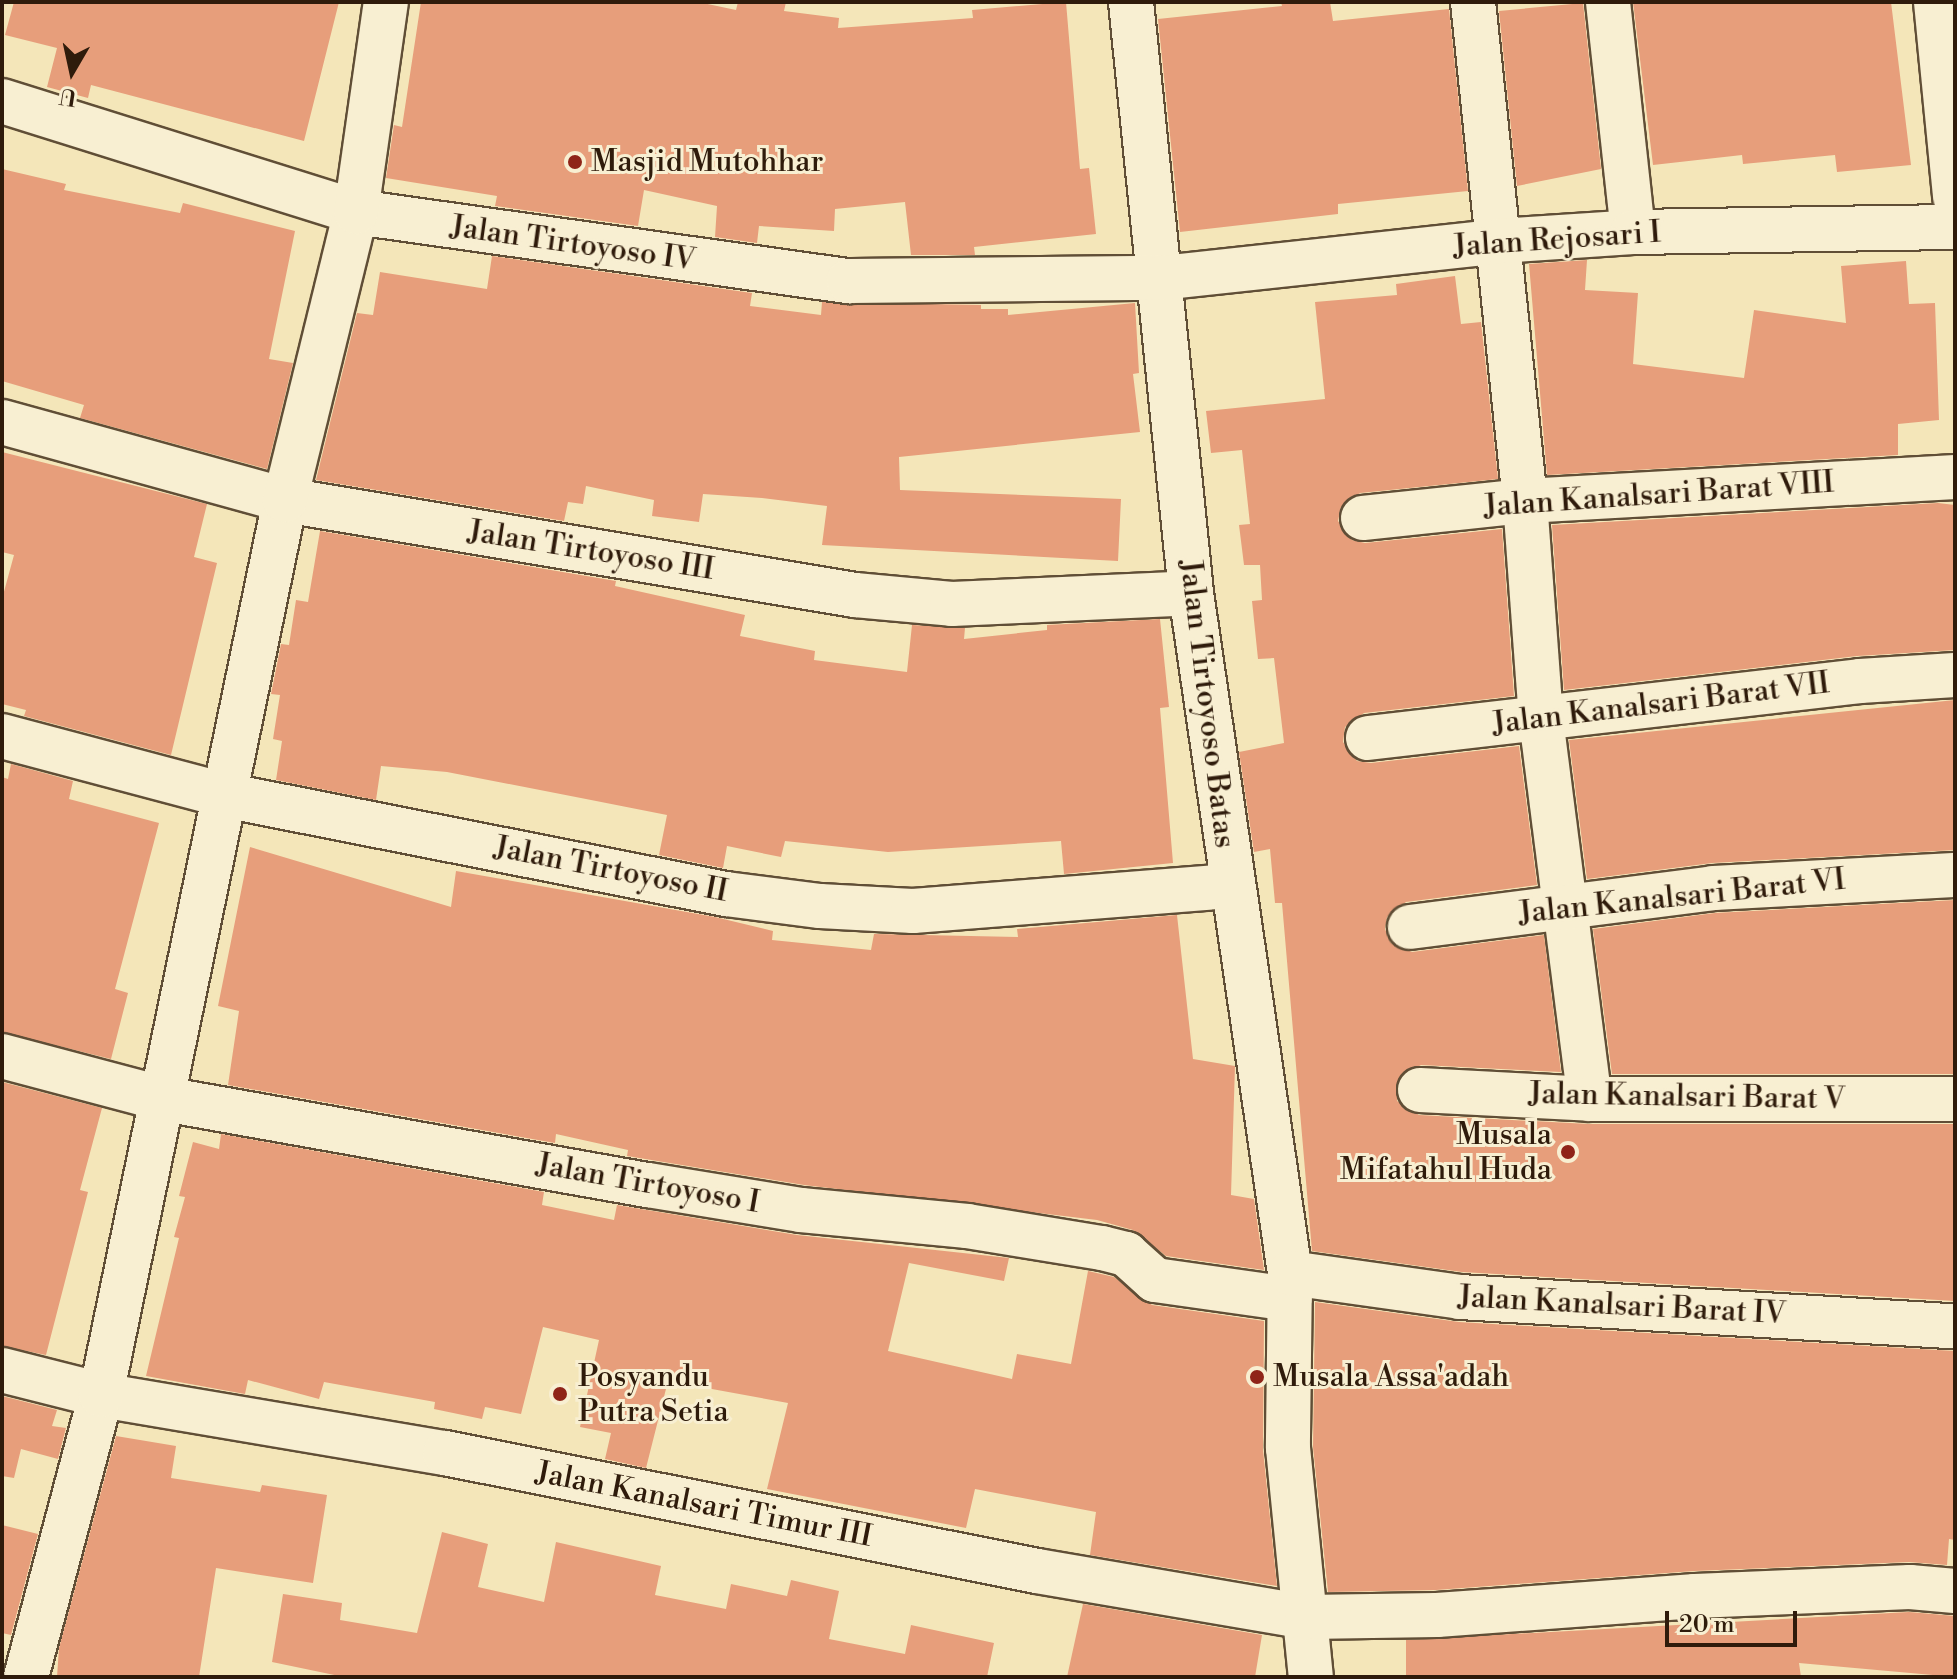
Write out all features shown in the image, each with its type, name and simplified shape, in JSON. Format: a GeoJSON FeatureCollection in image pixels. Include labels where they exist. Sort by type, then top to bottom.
{"type":"FeatureCollection","features":[{"type":"Feature","properties":{"kind":"street"},"geometry":{"type":"LineString","coordinates":[[26,1677],[101,1395],[285,500],[356,212],[386,2]]}},
{"type":"Feature","properties":{"kind":"street","name":"Jalan Tirtoyoso Batas"},"geometry":{"type":"LineString","coordinates":[[1131,2],[1191,593],[1230,886],[1290,1286],[1288,1448],[1311,1677]]}},
{"type":"Feature","properties":{"kind":"street"},"geometry":{"type":"LineString","coordinates":[[1473,2],[1525,501],[1541,719],[1568,909],[1590,1099]]}},
{"type":"Feature","properties":{"kind":"street"},"geometry":{"type":"LineString","coordinates":[[1608,2],[1633,232]]}},
{"type":"Feature","properties":{"kind":"street"},"geometry":{"type":"LineString","coordinates":[[1936,2],[1955,197]]}},
{"type":"Feature","properties":{"kind":"street","name":"Jalan Tirtoyoso IV"},"geometry":{"type":"LineString","coordinates":[[2,101],[356,212],[849,281],[1161,278]]}},
{"type":"Feature","properties":{"kind":"street","name":"Jalan Rejosari I"},"geometry":{"type":"LineString","coordinates":[[1161,278],[1499,241],[1633,232],[1955,227]]}},
{"type":"Feature","properties":{"kind":"street","name":"Jalan Tirtoyoso III"},"geometry":{"type":"LineString","coordinates":[[2,422],[285,500],[892,600],[952,604],[1191,593]]}},
{"type":"Feature","properties":{"kind":"street","name":"Jalan Kanalsari Barat VIII"},"geometry":{"type":"LineString","coordinates":[[1363,518],[1525,501],[1955,477]]}},
{"type":"Feature","properties":{"kind":"street","name":"Jalan Kanalsari Barat VII"},"geometry":{"type":"LineString","coordinates":[[1368,738],[1860,681],[1955,675]]}},
{"type":"Feature","properties":{"kind":"street","name":"Jalan Tirtoyoso II"},"geometry":{"type":"LineString","coordinates":[[2,736],[224,795],[726,894],[820,906],[913,911],[1230,886]]}},
{"type":"Feature","properties":{"kind":"street","name":"Jalan Kanalsari Barat VI"},"geometry":{"type":"LineString","coordinates":[[1410,927],[1713,888],[1955,875]]}},
{"type":"Feature","properties":{"kind":"street","name":"Jalan Tirtoyoso I"},"geometry":{"type":"LineString","coordinates":[[2,1056],[164,1099],[786,1208],[1088,1245],[1126,1254],[1155,1280],[1290,1286]]}},
{"type":"Feature","properties":{"kind":"street","name":"Jalan Kanalsari Barat V"},"geometry":{"type":"LineString","coordinates":[[1420,1090],[1590,1099],[1955,1099]]}},
{"type":"Feature","properties":{"kind":"street","name":"Jalan Kanalsari Barat IV"},"geometry":{"type":"LineString","coordinates":[[1290,1286],[1955,1326]]}},
{"type":"Feature","properties":{"kind":"street","name":"Jalan Kanalsari Timur III"},"geometry":{"type":"LineString","coordinates":[[2,1370],[101,1395],[445,1453],[1037,1571],[1307,1617],[1437,1615],[1695,1596],[1910,1587],[1955,1591]]}},
{"type":"Feature","properties":{"kind":"building"},"geometry":{"type":"Polygon","coordinates":[[[14,2],[339,2],[304,141],[91,85],[88,98],[47,87],[57,48],[5,35],[14,2]]]}},
{"type":"Feature","properties":{"kind":"building"},"geometry":{"type":"Polygon","coordinates":[[[421,2],[698,2],[736,10],[738,2],[786,2],[784,11],[839,18],[838,28],[973,18],[972,10],[1066,2],[1080,169],[1089,168],[1096,234],[974,247],[975,255],[911,255],[905,202],[835,209],[834,231],[759,226],[757,243],[715,237],[717,206],[644,190],[638,226],[495,206],[497,196],[386,178],[394,125],[402,127],[421,2]]]}},
{"type":"Feature","properties":{"kind":"building"},"geometry":{"type":"Polygon","coordinates":[[[1281,2],[1330,2],[1333,21],[1449,9],[1468,191],[1338,204],[1338,214],[1180,232],[1158,19],[1282,6],[1281,2]]]}},
{"type":"Feature","properties":{"kind":"building"},"geometry":{"type":"Polygon","coordinates":[[[1633,2],[1891,2],[1911,165],[1837,172],[1835,155],[1743,164],[1742,155],[1653,165],[1633,2]]]}},
{"type":"Feature","properties":{"kind":"building"},"geometry":{"type":"Polygon","coordinates":[[[1583,3],[1601,169],[1517,186],[1499,11],[1583,3]]]}},
{"type":"Feature","properties":{"kind":"building"},"geometry":{"type":"Polygon","coordinates":[[[2,169],[66,184],[64,190],[180,213],[183,203],[295,231],[269,359],[293,363],[267,469],[80,418],[84,405],[2,381],[2,169]]]}},
{"type":"Feature","properties":{"kind":"building"},"geometry":{"type":"Polygon","coordinates":[[[492,256],[752,293],[750,306],[821,315],[822,302],[981,305],[981,309],[1008,309],[1008,315],[1135,303],[1139,373],[1133,374],[1140,432],[899,457],[900,490],[1121,499],[1118,561],[822,545],[827,506],[762,498],[703,494],[699,522],[652,516],[654,500],[586,486],[583,504],[568,502],[564,521],[316,480],[357,313],[373,315],[380,272],[487,289],[492,256]]]}},
{"type":"Feature","properties":{"kind":"building"},"geometry":{"type":"Polygon","coordinates":[[[1587,260],[1585,290],[1638,293],[1633,364],[1744,378],[1754,310],[1846,323],[1841,266],[1906,261],[1909,304],[1935,303],[1939,420],[1898,424],[1898,455],[1547,475],[1529,264],[1587,260]]]}},
{"type":"Feature","properties":{"kind":"building"},"geometry":{"type":"Polygon","coordinates":[[[1455,276],[1461,324],[1481,322],[1498,479],[1360,493],[1341,507],[1338,521],[1352,540],[1365,543],[1502,529],[1514,696],[1364,713],[1345,727],[1343,742],[1357,761],[1371,763],[1519,746],[1537,885],[1406,902],[1387,917],[1385,929],[1391,943],[1412,952],[1544,935],[1561,1072],[1421,1065],[1400,1076],[1397,1101],[1419,1115],[1589,1124],[1955,1124],[1955,1301],[1462,1272],[1312,1251],[1282,903],[1275,903],[1270,849],[1254,852],[1239,752],[1284,743],[1274,658],[1258,659],[1252,601],[1262,600],[1260,565],[1244,565],[1239,525],[1250,524],[1242,450],[1211,453],[1206,411],[1325,399],[1315,302],[1397,295],[1396,284],[1455,276]]]}},
{"type":"Feature","properties":{"kind":"building"},"geometry":{"type":"Polygon","coordinates":[[[2,452],[207,504],[194,557],[217,563],[171,755],[24,716],[26,710],[2,704],[2,599],[14,555],[2,552],[2,452]]]}},
{"type":"Feature","properties":{"kind":"building"},"geometry":{"type":"Polygon","coordinates":[[[1938,503],[1955,505],[1955,650],[1857,656],[1564,690],[1552,525],[1938,503]]]}},
{"type":"Feature","properties":{"kind":"building"},"geometry":{"type":"Polygon","coordinates":[[[320,531],[616,581],[615,586],[745,615],[740,636],[815,651],[814,660],[907,672],[912,625],[965,628],[964,639],[1047,630],[1047,625],[1160,619],[1169,707],[1160,708],[1173,863],[1064,874],[1061,841],[888,852],[785,841],[781,857],[727,846],[723,868],[659,855],[667,815],[586,799],[447,772],[381,766],[376,800],[276,780],[282,741],[273,739],[280,695],[271,694],[281,644],[289,645],[296,600],[308,602],[320,531]]]}},
{"type":"Feature","properties":{"kind":"building"},"geometry":{"type":"Polygon","coordinates":[[[1955,700],[1955,850],[1712,863],[1587,879],[1569,740],[1955,700]]]}},
{"type":"Feature","properties":{"kind":"building"},"geometry":{"type":"Polygon","coordinates":[[[11,764],[73,781],[69,799],[159,823],[115,989],[128,993],[111,1059],[2,1032],[2,777],[8,779],[11,764]]]}},
{"type":"Feature","properties":{"kind":"building"},"geometry":{"type":"Polygon","coordinates":[[[250,847],[451,907],[456,871],[715,917],[773,931],[772,940],[871,950],[874,934],[1018,937],[1017,929],[1177,915],[1193,1059],[1235,1066],[1231,1195],[1254,1199],[1264,1270],[1166,1256],[1133,1230],[1097,1220],[804,1185],[627,1156],[628,1150],[556,1134],[555,1143],[228,1085],[239,1011],[218,1006],[250,847]]]}},
{"type":"Feature","properties":{"kind":"building"},"geometry":{"type":"Polygon","coordinates":[[[1955,900],[1955,1074],[1612,1074],[1593,929],[1715,913],[1955,900]]]}},
{"type":"Feature","properties":{"kind":"building"},"geometry":{"type":"Polygon","coordinates":[[[2,1082],[102,1108],[80,1190],[88,1192],[46,1355],[2,1346],[2,1082]]]}},
{"type":"Feature","properties":{"kind":"building"},"geometry":{"type":"Polygon","coordinates":[[[221,1134],[544,1192],[542,1205],[614,1220],[617,1205],[797,1235],[1009,1258],[1004,1281],[909,1263],[888,1351],[1012,1379],[1017,1354],[1071,1364],[1088,1271],[1114,1277],[1152,1305],[1264,1321],[1263,1450],[1277,1586],[1090,1555],[1096,1512],[975,1489],[966,1528],[767,1489],[788,1403],[668,1381],[646,1468],[605,1459],[611,1433],[580,1427],[599,1340],[543,1327],[521,1414],[485,1407],[482,1419],[434,1409],[435,1402],[324,1382],[319,1399],[248,1380],[245,1394],[146,1376],[179,1238],[174,1237],[185,1197],[179,1196],[193,1142],[219,1149],[221,1134]]]}},
{"type":"Feature","properties":{"kind":"building"},"geometry":{"type":"Polygon","coordinates":[[[1315,1302],[1459,1322],[1955,1351],[1955,1540],[1949,1539],[1947,1565],[1909,1562],[1694,1571],[1436,1590],[1328,1592],[1313,1447],[1315,1302]]]}},
{"type":"Feature","properties":{"kind":"building"},"geometry":{"type":"Polygon","coordinates":[[[2,1396],[57,1410],[52,1426],[66,1428],[58,1459],[21,1449],[14,1478],[2,1476],[2,1396]]]}},
{"type":"Feature","properties":{"kind":"building"},"geometry":{"type":"Polygon","coordinates":[[[116,1436],[176,1446],[171,1478],[260,1492],[262,1485],[327,1495],[313,1583],[216,1568],[199,1677],[57,1677],[59,1648],[116,1436]]]}},
{"type":"Feature","properties":{"kind":"building"},"geometry":{"type":"Polygon","coordinates":[[[2,1525],[38,1534],[11,1635],[2,1633],[2,1525]]]}},
{"type":"Feature","properties":{"kind":"building"},"geometry":{"type":"Polygon","coordinates":[[[442,1532],[488,1544],[478,1587],[544,1602],[556,1542],[661,1566],[655,1595],[726,1609],[731,1584],[787,1596],[791,1580],[839,1591],[829,1639],[905,1654],[911,1625],[994,1643],[987,1677],[344,1677],[272,1662],[283,1594],[342,1603],[340,1620],[417,1633],[442,1532]]]}},
{"type":"Feature","properties":{"kind":"building"},"geometry":{"type":"Polygon","coordinates":[[[1083,1604],[1262,1635],[1255,1677],[1067,1677],[1083,1604]]]}},
{"type":"Feature","properties":{"kind":"building"},"geometry":{"type":"Polygon","coordinates":[[[1909,1612],[1955,1616],[1955,1677],[1799,1663],[1801,1677],[1406,1677],[1406,1640],[1909,1612]]]}},
{"type":"Feature","properties":{"kind":"place","name":"Masjid Mutohhar"},"geometry":{"type":"Point","coordinates":[575,162]}},
{"type":"Feature","properties":{"kind":"place","name":"Musala Mifatahul Huda"},"geometry":{"type":"Point","coordinates":[1568,1152]}},
{"type":"Feature","properties":{"kind":"place","name":"Musala Assa'adah"},"geometry":{"type":"Point","coordinates":[1257,1377]}},
{"type":"Feature","properties":{"kind":"place","name":"Posyandu Putra Setia"},"geometry":{"type":"Point","coordinates":[560,1394]}}]}
